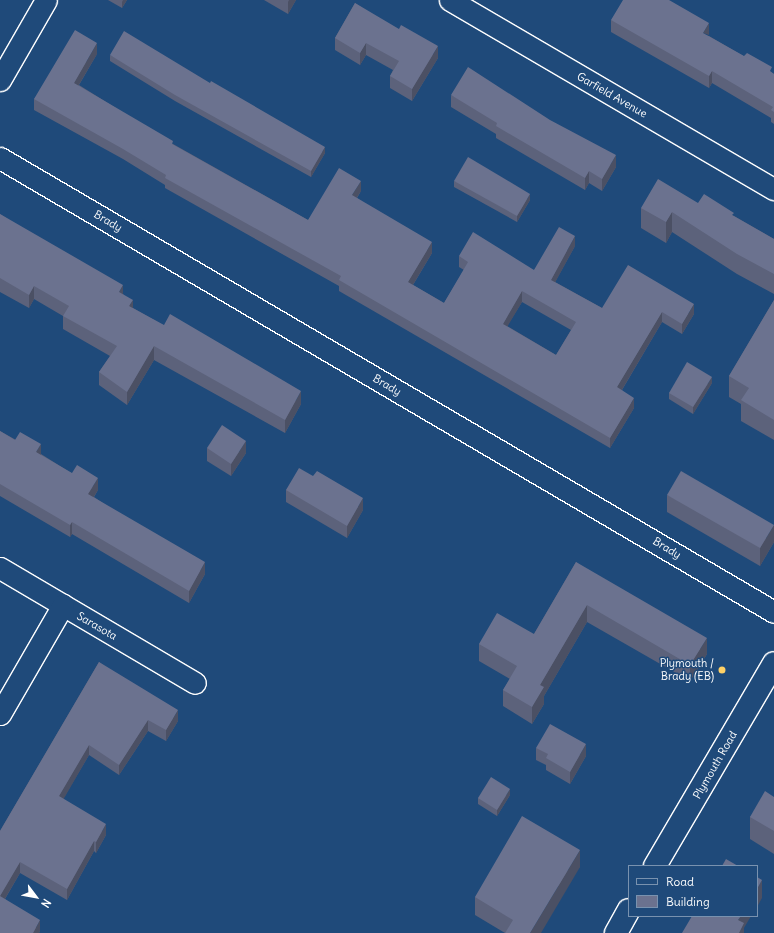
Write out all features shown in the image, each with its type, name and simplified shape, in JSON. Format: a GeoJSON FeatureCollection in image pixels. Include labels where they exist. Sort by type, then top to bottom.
{"type":"FeatureCollection","features":[{"type":"Feature","properties":{"kind":"main road","name":"Plymouth Road"},"geometry":{"type":"LineString","coordinates":[[656,865],[774,663]]}},
{"type":"Feature","properties":{"kind":"main road"},"geometry":{"type":"LineString","coordinates":[[616,933],[628,912]]}},
{"type":"Feature","properties":{"kind":"street"},"geometry":{"type":"LineString","coordinates":[[0,80],[46,0]]}},
{"type":"Feature","properties":{"kind":"street","name":"Garfield Avenue"},"geometry":{"type":"LineString","coordinates":[[450,0],[774,189]]}},
{"type":"Feature","properties":{"kind":"street","name":"Brady"},"geometry":{"type":"LineString","coordinates":[[0,158],[774,612]]}},
{"type":"Feature","properties":{"kind":"street","name":"Sarasota"},"geometry":{"type":"LineString","coordinates":[[0,568],[195,683]]}},
{"type":"Feature","properties":{"kind":"street"},"geometry":{"type":"LineString","coordinates":[[0,714],[63,605]]}},
{"type":"Feature","properties":{"kind":"building"},"geometry":{"type":"Polygon","coordinates":[[[623,0],[669,0],[709,23],[703,33],[744,56],[747,53],[772,67],[770,71],[774,74],[774,112],[771,110],[773,107],[712,71],[709,76],[611,20],[623,0]]]}},
{"type":"Feature","properties":{"kind":"building"},"geometry":{"type":"Polygon","coordinates":[[[355,3],[399,29],[401,25],[438,46],[412,89],[390,76],[399,61],[366,43],[360,53],[335,38],[355,3]]]}},
{"type":"Feature","properties":{"kind":"building"},"geometry":{"type":"Polygon","coordinates":[[[75,30],[97,43],[74,83],[173,141],[172,144],[308,220],[339,168],[361,181],[352,195],[432,242],[408,282],[444,303],[468,262],[459,256],[473,232],[534,270],[559,227],[575,236],[551,280],[602,308],[628,265],[694,304],[682,324],[662,312],[617,387],[634,398],[610,438],[339,280],[341,276],[165,178],[166,175],[123,149],[34,99],[75,30]],[[522,291],[503,324],[556,355],[576,322],[522,291]]]}},
{"type":"Feature","properties":{"kind":"building"},"geometry":{"type":"Polygon","coordinates":[[[124,31],[210,83],[211,81],[325,147],[311,171],[175,95],[110,55],[124,31]]]}},
{"type":"Feature","properties":{"kind":"building"},"geometry":{"type":"Polygon","coordinates":[[[468,67],[550,120],[616,155],[602,179],[589,171],[585,178],[496,126],[497,123],[451,95],[468,67]]]}},
{"type":"Feature","properties":{"kind":"building"},"geometry":{"type":"Polygon","coordinates":[[[468,157],[530,194],[517,216],[454,181],[468,157]]]}},
{"type":"Feature","properties":{"kind":"building"},"geometry":{"type":"Polygon","coordinates":[[[658,179],[698,203],[704,194],[734,213],[732,215],[774,239],[774,274],[737,254],[672,212],[666,222],[641,208],[658,179]]]}},
{"type":"Feature","properties":{"kind":"building"},"geometry":{"type":"Polygon","coordinates":[[[0,214],[123,285],[119,292],[133,300],[129,306],[164,325],[170,314],[301,391],[285,420],[154,346],[127,392],[99,372],[117,346],[63,316],[69,306],[34,286],[29,295],[0,278],[0,214]]]}},
{"type":"Feature","properties":{"kind":"building"},"geometry":{"type":"Polygon","coordinates":[[[774,300],[774,420],[741,400],[749,388],[729,376],[774,300]]]}},
{"type":"Feature","properties":{"kind":"building"},"geometry":{"type":"Polygon","coordinates":[[[687,362],[712,377],[693,407],[669,393],[687,362]]]}},
{"type":"Feature","properties":{"kind":"building"},"geometry":{"type":"Polygon","coordinates":[[[222,425],[246,441],[231,464],[207,448],[222,425]]]}},
{"type":"Feature","properties":{"kind":"building"},"geometry":{"type":"Polygon","coordinates":[[[0,431],[15,440],[20,432],[41,444],[36,452],[72,473],[77,465],[98,478],[88,494],[205,562],[189,591],[72,522],[70,525],[0,484],[0,431]]]}},
{"type":"Feature","properties":{"kind":"building"},"geometry":{"type":"Polygon","coordinates":[[[299,468],[313,476],[317,471],[363,498],[347,526],[286,490],[299,468]]]}},
{"type":"Feature","properties":{"kind":"building"},"geometry":{"type":"Polygon","coordinates":[[[681,471],[774,525],[760,548],[667,495],[681,471]]]}},
{"type":"Feature","properties":{"kind":"building"},"geometry":{"type":"Polygon","coordinates":[[[576,562],[707,638],[690,665],[587,605],[540,685],[544,687],[532,707],[503,690],[517,666],[479,644],[497,613],[534,634],[576,562]]]}},
{"type":"Feature","properties":{"kind":"building"},"geometry":{"type":"Polygon","coordinates":[[[99,662],[178,710],[166,730],[148,720],[119,765],[89,745],[59,796],[106,824],[96,842],[94,841],[67,889],[20,862],[0,896],[0,831],[99,662]]]}},
{"type":"Feature","properties":{"kind":"building"},"geometry":{"type":"Polygon","coordinates":[[[550,724],[586,744],[570,772],[546,758],[548,754],[536,748],[550,724]]]}},
{"type":"Feature","properties":{"kind":"building"},"geometry":{"type":"Polygon","coordinates":[[[491,777],[510,789],[497,810],[478,798],[491,777]]]}},
{"type":"Feature","properties":{"kind":"building"},"geometry":{"type":"Polygon","coordinates":[[[765,791],[774,797],[774,831],[750,817],[765,791]]]}},
{"type":"Feature","properties":{"kind":"building"},"geometry":{"type":"Polygon","coordinates":[[[522,816],[580,850],[530,933],[505,933],[513,920],[475,897],[522,816]]]}},
{"type":"Feature","properties":{"kind":"building"},"geometry":{"type":"Polygon","coordinates":[[[726,859],[736,865],[723,865],[726,859]]]}},
{"type":"Feature","properties":{"kind":"building"},"geometry":{"type":"Polygon","coordinates":[[[758,878],[762,880],[758,887],[758,878]]]}},
{"type":"Feature","properties":{"kind":"building"},"geometry":{"type":"Polygon","coordinates":[[[0,896],[40,920],[33,933],[0,933],[0,896]]]}},
{"type":"Feature","properties":{"kind":"building"},"geometry":{"type":"Polygon","coordinates":[[[691,917],[740,917],[738,920],[744,923],[739,933],[682,933],[691,917]]]}},
{"type":"Feature","properties":{"kind":"place","name":"Plymouth / Brady (EB)"},"geometry":{"type":"Point","coordinates":[722,670]}}]}
